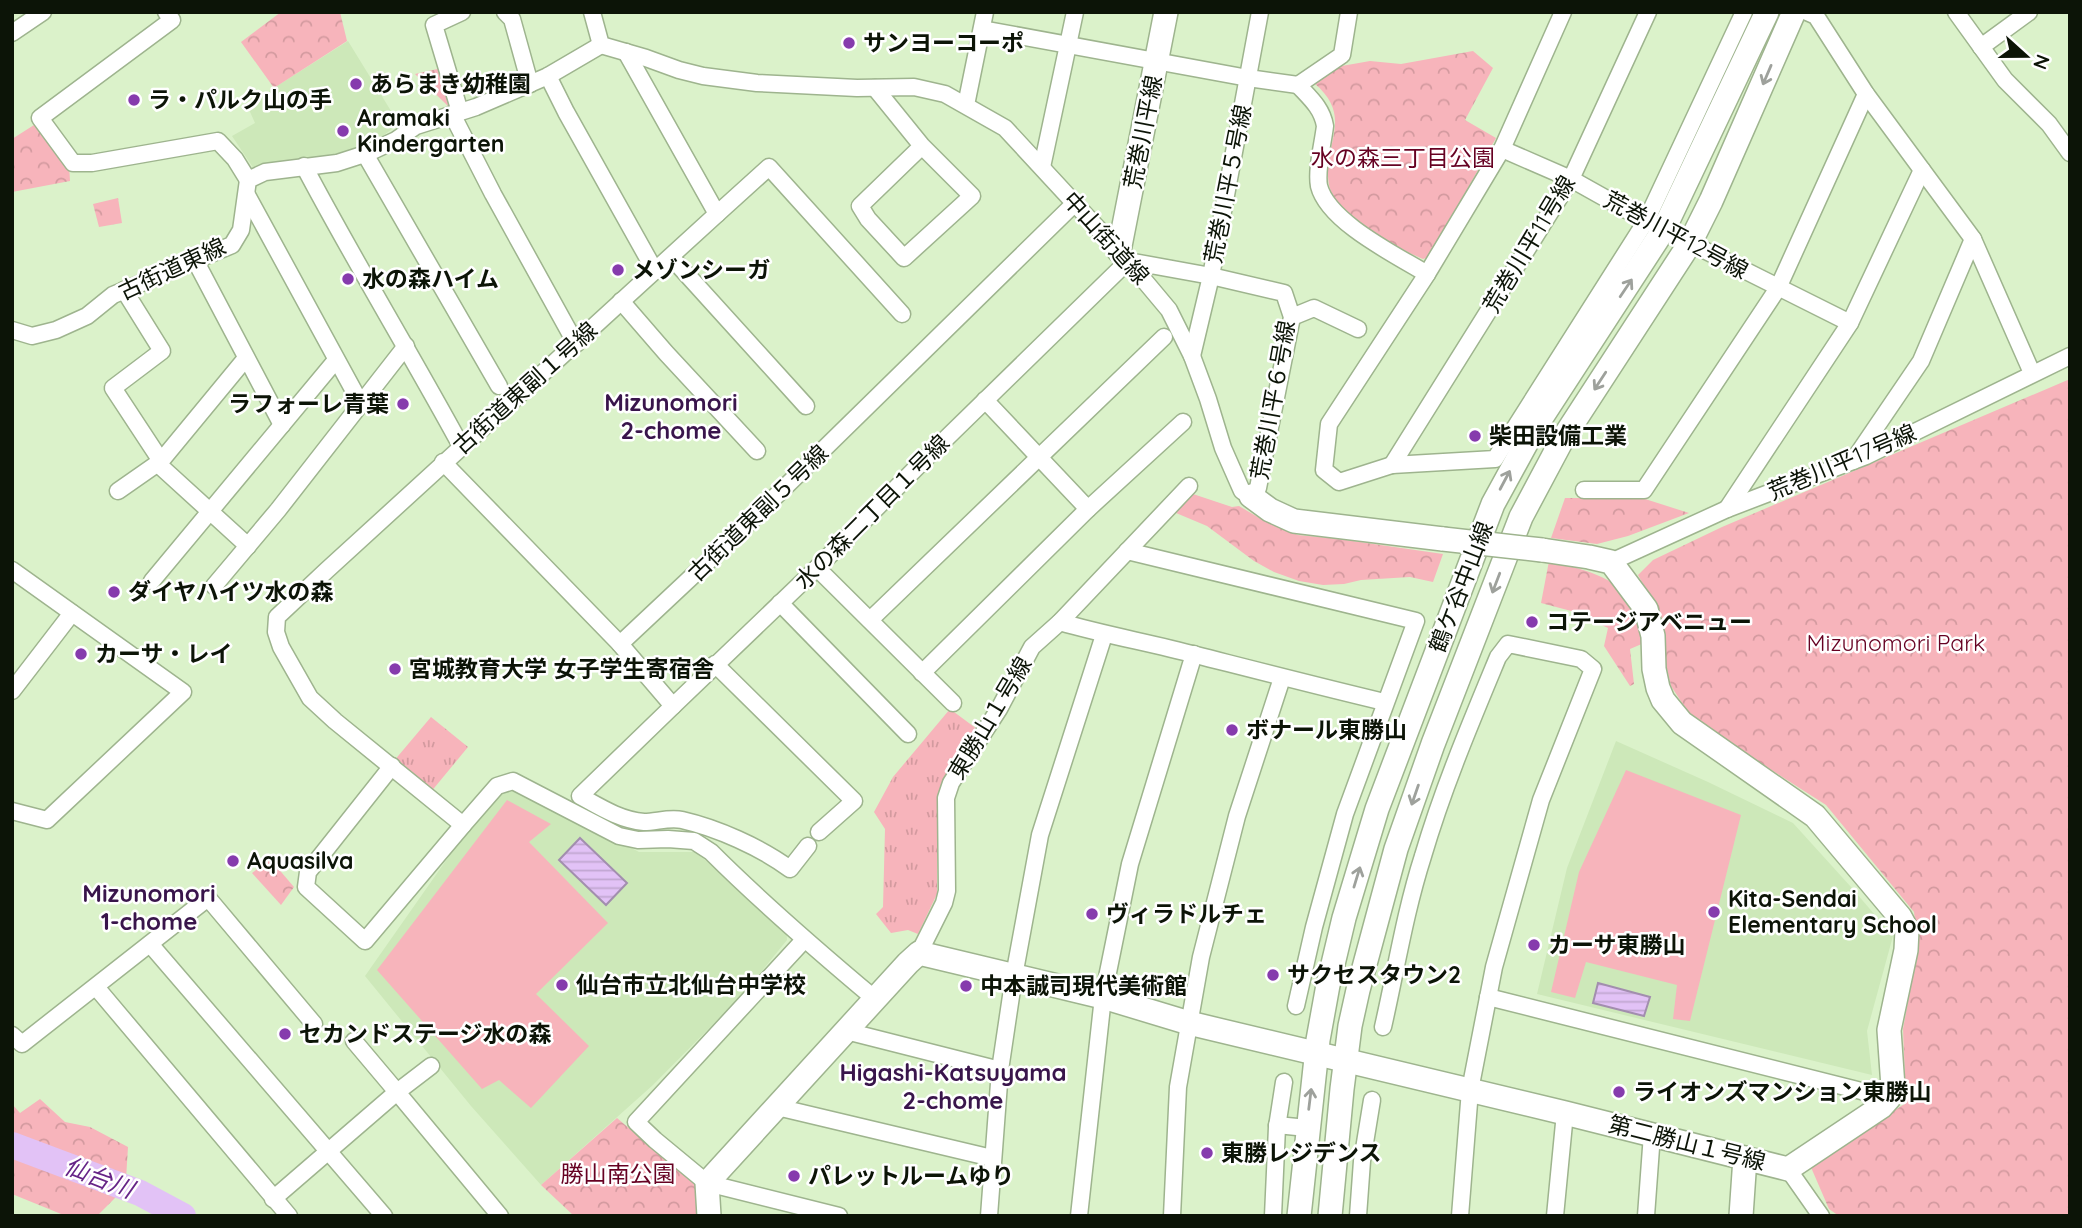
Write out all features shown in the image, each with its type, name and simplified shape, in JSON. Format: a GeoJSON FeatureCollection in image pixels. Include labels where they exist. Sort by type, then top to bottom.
{"type":"FeatureCollection","features":[{"type":"Feature","properties":{"kind":"street"},"geometry":{"type":"LineString","coordinates":[[12,33],[43,12]]}},
{"type":"Feature","properties":{"kind":"street"},"geometry":{"type":"LineString","coordinates":[[166,12],[172,20],[40,118],[73,163],[92,163],[218,141],[235,159],[247,187],[361,404]]}},
{"type":"Feature","properties":{"kind":"street"},"geometry":{"type":"LineString","coordinates":[[461,12],[434,24],[456,113],[493,194],[576,344]]}},
{"type":"Feature","properties":{"kind":"street"},"geometry":{"type":"LineString","coordinates":[[505,12],[512,19],[530,84]]}},
{"type":"Feature","properties":{"kind":"street"},"geometry":{"type":"LineString","coordinates":[[247,187],[265,172],[337,163],[365,154],[396,140],[416,125],[476,107],[548,76],[601,45],[592,12]]}},
{"type":"Feature","properties":{"kind":"street"},"geometry":{"type":"LineString","coordinates":[[966,105],[985,12]]}},
{"type":"Feature","properties":{"kind":"street"},"geometry":{"type":"LineString","coordinates":[[1042,167],[1074,12]]}},
{"type":"Feature","properties":{"kind":"street","name":"荒巻川平線"},"geometry":{"type":"LineString","coordinates":[[1124,256],[1166,12]]}},
{"type":"Feature","properties":{"kind":"street","name":"荒巻川平５号線"},"geometry":{"type":"LineString","coordinates":[[1192,356],[1211,276],[1260,12]]}},
{"type":"Feature","properties":{"kind":"street"},"geometry":{"type":"LineString","coordinates":[[1298,85],[1342,55],[1349,12]]}},
{"type":"Feature","properties":{"kind":"street"},"geometry":{"type":"LineString","coordinates":[[1563,12],[1502,149],[1427,274],[1329,424],[1324,470],[1339,482],[1392,465],[1495,459],[1655,225],[1744,12]]}},
{"type":"Feature","properties":{"kind":"street","name":"荒巻川平11号線"},"geometry":{"type":"LineString","coordinates":[[1392,465],[1571,179],[1648,12]]}},
{"type":"Feature","properties":{"kind":"street","name":"鶴ケ谷中山線"},"geometry":{"type":"LineString","coordinates":[[1298,1216],[1316,1053],[1344,918],[1377,809],[1493,504],[1534,429],[1655,225],[1767,12]]}},
{"type":"Feature","properties":{"kind":"street"},"geometry":{"type":"LineString","coordinates":[[1956,12],[2005,80],[2049,124],[2070,153]]}},
{"type":"Feature","properties":{"kind":"street"},"geometry":{"type":"LineString","coordinates":[[1981,47],[2029,12]]}},
{"type":"Feature","properties":{"kind":"street"},"geometry":{"type":"LineString","coordinates":[[1383,1027],[1374,993],[1396,849],[1433,744],[1521,517],[1562,440],[1690,243],[1810,13],[1973,239],[2032,373]]}},
{"type":"Feature","properties":{"kind":"street"},"geometry":{"type":"LineString","coordinates":[[982,29],[1298,85],[1317,106],[1324,120],[1318,178],[1328,203],[1345,223],[1427,274]]}},
{"type":"Feature","properties":{"kind":"street","name":"中山街道線"},"geometry":{"type":"LineString","coordinates":[[601,45],[703,76],[757,83],[914,87],[946,94],[1005,128],[1124,256],[1169,310],[1192,356],[1242,491],[1270,510],[1294,521],[1589,556],[1611,562]]}},
{"type":"Feature","properties":{"kind":"street"},"geometry":{"type":"LineString","coordinates":[[626,52],[717,214]]}},
{"type":"Feature","properties":{"kind":"street"},"geometry":{"type":"LineString","coordinates":[[548,76],[655,271]]}},
{"type":"Feature","properties":{"kind":"street"},"geometry":{"type":"LineString","coordinates":[[876,88],[922,146],[972,196],[904,258],[868,219],[860,206],[922,146]]}},
{"type":"Feature","properties":{"kind":"street"},"geometry":{"type":"LineString","coordinates":[[1584,490],[1644,490],[1778,288],[1866,94]]}},
{"type":"Feature","properties":{"kind":"street","name":"荒巻川平12号線"},"geometry":{"type":"LineString","coordinates":[[1502,149],[1571,179],[1655,225],[1850,323]]}},
{"type":"Feature","properties":{"kind":"street"},"geometry":{"type":"LineString","coordinates":[[365,154],[499,386]]}},
{"type":"Feature","properties":{"kind":"street"},"geometry":{"type":"LineString","coordinates":[[304,166],[461,446]]}},
{"type":"Feature","properties":{"kind":"street","name":"古街道東副１号線"},"geometry":{"type":"LineString","coordinates":[[392,766],[310,698],[281,647],[276,632],[277,617],[443,462],[769,167],[902,314]]}},
{"type":"Feature","properties":{"kind":"street"},"geometry":{"type":"LineString","coordinates":[[1727,509],[1850,323],[1922,170]]}},
{"type":"Feature","properties":{"kind":"street","name":"古街道東線"},"geometry":{"type":"LineString","coordinates":[[12,330],[32,336],[57,330],[87,316],[124,290],[232,245],[241,230],[247,187]]}},
{"type":"Feature","properties":{"kind":"street","name":"古街道東副５号線"},"geometry":{"type":"LineString","coordinates":[[620,645],[1075,202]]}},
{"type":"Feature","properties":{"kind":"street"},"geometry":{"type":"LineString","coordinates":[[1853,461],[1921,361],[1973,239]]}},
{"type":"Feature","properties":{"kind":"street","name":"荒巻川平６号線"},"geometry":{"type":"LineString","coordinates":[[1124,256],[1284,293],[1292,317],[1258,488],[1251,496]]}},
{"type":"Feature","properties":{"kind":"street","name":"水の森二丁目１号線"},"geometry":{"type":"LineString","coordinates":[[808,846],[790,869],[771,856],[723,833],[682,820],[631,820],[609,813],[580,796],[817,568],[1124,256]]}},
{"type":"Feature","properties":{"kind":"street"},"geometry":{"type":"LineString","coordinates":[[671,257],[806,406]]}},
{"type":"Feature","properties":{"kind":"street"},"geometry":{"type":"LineString","coordinates":[[195,260],[282,425]]}},
{"type":"Feature","properties":{"kind":"street"},"geometry":{"type":"LineString","coordinates":[[124,290],[162,351],[113,388],[159,462],[248,546]]}},
{"type":"Feature","properties":{"kind":"street"},"geometry":{"type":"LineString","coordinates":[[621,301],[757,451]]}},
{"type":"Feature","properties":{"kind":"street"},"geometry":{"type":"LineString","coordinates":[[1292,317],[1314,308],[1358,329]]}},
{"type":"Feature","properties":{"kind":"street"},"geometry":{"type":"LineString","coordinates":[[870,620],[1164,337]]}},
{"type":"Feature","properties":{"kind":"street"},"geometry":{"type":"LineString","coordinates":[[214,586],[278,510],[406,346]]}},
{"type":"Feature","properties":{"kind":"street","name":"荒巻川平17号線"},"geometry":{"type":"LineString","coordinates":[[1611,562],[1727,509],[1853,461],[2070,356]]}},
{"type":"Feature","properties":{"kind":"street"},"geometry":{"type":"LineString","coordinates":[[118,491],[159,462],[246,358]]}},
{"type":"Feature","properties":{"kind":"street"},"geometry":{"type":"LineString","coordinates":[[152,580],[336,360]]}},
{"type":"Feature","properties":{"kind":"street"},"geometry":{"type":"LineString","coordinates":[[985,400],[1088,509]]}},
{"type":"Feature","properties":{"kind":"street"},"geometry":{"type":"LineString","coordinates":[[922,673],[1088,509],[1183,422]]}},
{"type":"Feature","properties":{"kind":"street"},"geometry":{"type":"LineString","coordinates":[[443,462],[620,645],[673,706]]}},
{"type":"Feature","properties":{"kind":"street","name":"東勝山１号線"},"geometry":{"type":"LineString","coordinates":[[708,1183],[919,953],[944,904],[947,891],[947,791],[999,709],[1032,647],[1060,622],[1189,486]]}},
{"type":"Feature","properties":{"kind":"street"},"geometry":{"type":"LineString","coordinates":[[1127,551],[1416,621],[1345,814],[1296,1006]]}},
{"type":"Feature","properties":{"kind":"street"},"geometry":{"type":"LineString","coordinates":[[1489,997],[1889,1098],[1892,1087],[1889,1030],[1906,950],[1907,930],[1900,917],[1815,816],[1682,723],[1671,711],[1658,688],[1654,669],[1653,636],[1646,609],[1611,562]]}},
{"type":"Feature","properties":{"kind":"street"},"geometry":{"type":"LineString","coordinates":[[817,568],[953,703]]}},
{"type":"Feature","properties":{"kind":"street"},"geometry":{"type":"LineString","coordinates":[[12,570],[183,692],[47,820],[12,811]]}},
{"type":"Feature","properties":{"kind":"street"},"geometry":{"type":"LineString","coordinates":[[779,603],[908,734]]}},
{"type":"Feature","properties":{"kind":"street"},"geometry":{"type":"LineString","coordinates":[[12,691],[72,613]]}},
{"type":"Feature","properties":{"kind":"street"},"geometry":{"type":"LineString","coordinates":[[1060,622],[1384,702]]}},
{"type":"Feature","properties":{"kind":"street"},"geometry":{"type":"LineString","coordinates":[[989,1216],[1000,1070],[1040,835],[1104,635]]}},
{"type":"Feature","properties":{"kind":"street"},"geometry":{"type":"LineString","coordinates":[[1330,1216],[1350,1026],[1374,993],[1401,940],[1422,856],[1458,754],[1498,657],[1508,644],[1581,659],[1593,669],[1541,800],[1494,967],[1470,1090],[1460,1216]]}},
{"type":"Feature","properties":{"kind":"street"},"geometry":{"type":"LineString","coordinates":[[1079,1216],[1103,997],[1130,864],[1194,654]]}},
{"type":"Feature","properties":{"kind":"street"},"geometry":{"type":"LineString","coordinates":[[715,664],[854,801],[818,832]]}},
{"type":"Feature","properties":{"kind":"street"},"geometry":{"type":"LineString","coordinates":[[1172,1216],[1178,1087],[1201,957],[1237,816],[1282,678]]}},
{"type":"Feature","properties":{"kind":"street"},"geometry":{"type":"LineString","coordinates":[[1433,744],[1458,754]]}},
{"type":"Feature","properties":{"kind":"street"},"geometry":{"type":"LineString","coordinates":[[1369,746],[1397,756]]}},
{"type":"Feature","properties":{"kind":"street"},"geometry":{"type":"LineString","coordinates":[[463,825],[392,766],[308,872],[306,887],[365,941],[497,786],[513,781],[628,839],[679,839],[699,843],[804,940],[875,999]]}},
{"type":"Feature","properties":{"kind":"street"},"geometry":{"type":"LineString","coordinates":[[1396,849],[1422,856]]}},
{"type":"Feature","properties":{"kind":"street"},"geometry":{"type":"LineString","coordinates":[[12,1035],[22,1044],[208,898],[314,1024]]}},
{"type":"Feature","properties":{"kind":"street"},"geometry":{"type":"LineString","coordinates":[[804,940],[636,1122],[708,1183],[839,1216]]}},
{"type":"Feature","properties":{"kind":"street"},"geometry":{"type":"LineString","coordinates":[[150,944],[384,1216]]}},
{"type":"Feature","properties":{"kind":"street","name":"第二勝山１号線"},"geometry":{"type":"LineString","coordinates":[[919,953],[1103,997],[1189,1023],[1565,1112],[1788,1169],[1881,1107],[1889,1098]]}},
{"type":"Feature","properties":{"kind":"street"},"geometry":{"type":"LineString","coordinates":[[1302,979],[1328,985]]}},
{"type":"Feature","properties":{"kind":"street"},"geometry":{"type":"LineString","coordinates":[[96,987],[289,1216]]}},
{"type":"Feature","properties":{"kind":"street"},"geometry":{"type":"LineString","coordinates":[[846,1031],[1000,1070]]}},
{"type":"Feature","properties":{"kind":"street"},"geometry":{"type":"LineString","coordinates":[[354,1041],[500,1216]]}},
{"type":"Feature","properties":{"kind":"street"},"geometry":{"type":"LineString","coordinates":[[273,1199],[431,1066]]}},
{"type":"Feature","properties":{"kind":"street"},"geometry":{"type":"LineString","coordinates":[[1273,1216],[1277,1125],[1284,1082]]}},
{"type":"Feature","properties":{"kind":"street"},"geometry":{"type":"LineString","coordinates":[[1358,1216],[1362,1161],[1372,1100]]}},
{"type":"Feature","properties":{"kind":"street"},"geometry":{"type":"LineString","coordinates":[[777,1107],[992,1158]]}},
{"type":"Feature","properties":{"kind":"street"},"geometry":{"type":"LineString","coordinates":[[1555,1216],[1565,1112]]}},
{"type":"Feature","properties":{"kind":"street"},"geometry":{"type":"LineString","coordinates":[[1277,1125],[1307,1128]]}},
{"type":"Feature","properties":{"kind":"street"},"geometry":{"type":"LineString","coordinates":[[1646,1216],[1653,1134]]}},
{"type":"Feature","properties":{"kind":"street"},"geometry":{"type":"LineString","coordinates":[[1334,1158],[1362,1161]]}},
{"type":"Feature","properties":{"kind":"street"},"geometry":{"type":"LineString","coordinates":[[1741,1216],[1745,1158]]}},
{"type":"Feature","properties":{"kind":"street"},"geometry":{"type":"LineString","coordinates":[[1788,1169],[1821,1216]]}},
{"type":"Feature","properties":{"kind":"street"},"geometry":{"type":"LineString","coordinates":[[708,1183],[709,1216]]}},
{"type":"Feature","properties":{"kind":"shaded area"},"geometry":{"type":"Polygon","coordinates":[[[348,41],[399,124],[366,148],[254,169],[232,136],[255,123],[247,105],[348,41]]]}},
{"type":"Feature","properties":{"kind":"shaded area","name":"Kita-Sendai Elementary School"},"geometry":{"type":"Polygon","coordinates":[[[1616,741],[1793,823],[1893,936],[1867,1031],[1872,1075],[1537,994],[1567,868],[1616,741]]]}},
{"type":"Feature","properties":{"kind":"shaded area","name":"仙台市立北仙台中学校"},"geometry":{"type":"Polygon","coordinates":[[[515,786],[639,852],[695,852],[786,925],[787,940],[743,994],[653,1085],[541,1185],[471,1106],[365,976],[494,792],[515,786]]]}},
{"type":"Feature","properties":{"kind":"shaded area"},"geometry":{"type":"Polygon","coordinates":[[[580,838],[627,883],[606,905],[559,860],[580,838]]]}},
{"type":"Feature","properties":{"kind":"shaded area"},"geometry":{"type":"Polygon","coordinates":[[[1598,983],[1650,997],[1644,1016],[1593,1003],[1598,983]]]}},
{"type":"Feature","properties":{"kind":"green space"},"geometry":{"type":"Polygon","coordinates":[[[281,12],[340,12],[347,41],[274,88],[241,42],[281,12]]]}},
{"type":"Feature","properties":{"kind":"green space","name":"水の森三丁目公園"},"geometry":{"type":"Polygon","coordinates":[[[1473,51],[1493,68],[1465,120],[1496,138],[1429,257],[1423,259],[1370,229],[1335,198],[1330,189],[1328,174],[1335,121],[1333,109],[1327,96],[1314,83],[1336,67],[1370,61],[1401,64],[1473,51]]]}},
{"type":"Feature","properties":{"kind":"green space"},"geometry":{"type":"Polygon","coordinates":[[[442,68],[451,101],[449,107],[415,74],[442,68]]]}},
{"type":"Feature","properties":{"kind":"green space"},"geometry":{"type":"Polygon","coordinates":[[[34,125],[64,164],[69,165],[70,181],[12,192],[12,139],[34,125]]]}},
{"type":"Feature","properties":{"kind":"green space"},"geometry":{"type":"Polygon","coordinates":[[[118,198],[122,223],[99,227],[93,204],[118,198]]]}},
{"type":"Feature","properties":{"kind":"green space","name":"Mizunomori Park"},"geometry":{"type":"Polygon","coordinates":[[[2070,379],[2070,1216],[1839,1216],[1829,1209],[1810,1165],[1906,1103],[1903,1029],[1918,946],[1914,912],[1826,805],[1751,757],[1688,712],[1671,686],[1665,660],[1664,622],[1638,575],[1653,560],[1722,527],[2070,379]]]}},
{"type":"Feature","properties":{"kind":"green space"},"geometry":{"type":"Polygon","coordinates":[[[1193,494],[1232,507],[1239,506],[1298,535],[1443,554],[1433,582],[1410,577],[1323,585],[1299,581],[1254,561],[1207,526],[1176,513],[1193,494]]]}},
{"type":"Feature","properties":{"kind":"green space"},"geometry":{"type":"Polygon","coordinates":[[[1565,498],[1642,498],[1689,513],[1628,536],[1597,544],[1551,538],[1565,498]]]}},
{"type":"Feature","properties":{"kind":"green space"},"geometry":{"type":"Polygon","coordinates":[[[1549,561],[1585,570],[1608,580],[1619,587],[1635,606],[1644,643],[1630,649],[1634,684],[1630,686],[1604,646],[1608,628],[1575,612],[1541,603],[1549,561]]]}},
{"type":"Feature","properties":{"kind":"green space"},"geometry":{"type":"Polygon","coordinates":[[[950,709],[977,729],[941,789],[937,811],[937,894],[918,934],[908,930],[891,933],[876,914],[883,907],[885,829],[874,812],[893,777],[950,709]]]}},
{"type":"Feature","properties":{"kind":"green space"},"geometry":{"type":"Polygon","coordinates":[[[431,717],[468,747],[430,793],[393,762],[431,717]]]}},
{"type":"Feature","properties":{"kind":"green space"},"geometry":{"type":"Polygon","coordinates":[[[1626,770],[1741,815],[1690,1021],[1673,1019],[1677,985],[1586,962],[1575,998],[1551,992],[1579,872],[1626,770]]]}},
{"type":"Feature","properties":{"kind":"green space"},"geometry":{"type":"Polygon","coordinates":[[[507,800],[551,824],[529,842],[608,923],[536,994],[589,1046],[531,1108],[499,1080],[482,1089],[377,970],[507,800]]]}},
{"type":"Feature","properties":{"kind":"green space"},"geometry":{"type":"Polygon","coordinates":[[[270,859],[294,887],[281,905],[252,873],[270,859]]]}},
{"type":"Feature","properties":{"kind":"green space"},"geometry":{"type":"Polygon","coordinates":[[[40,1099],[65,1122],[90,1127],[128,1147],[126,1179],[12,1134],[12,1104],[20,1113],[40,1099]]]}},
{"type":"Feature","properties":{"kind":"green space","name":"勝山南公園"},"geometry":{"type":"Polygon","coordinates":[[[617,1118],[699,1188],[700,1216],[574,1216],[541,1185],[617,1118]]]}},
{"type":"Feature","properties":{"kind":"green space"},"geometry":{"type":"Polygon","coordinates":[[[12,1157],[119,1194],[97,1216],[66,1216],[12,1194],[12,1157]]]}},
{"type":"Feature","properties":{"kind":"waterway","name":"仙台川"},"geometry":{"type":"LineString","coordinates":[[12,1145],[140,1193],[183,1216]]}},
{"type":"Feature","properties":{"kind":"place","name":"サンヨーコーポ"},"geometry":{"type":"Point","coordinates":[849,43]}},
{"type":"Feature","properties":{"kind":"place","name":"あらまき幼稚園"},"geometry":{"type":"Point","coordinates":[356,84]}},
{"type":"Feature","properties":{"kind":"place","name":"ラ・パルク山の手"},"geometry":{"type":"Point","coordinates":[134,100]}},
{"type":"Feature","properties":{"kind":"place","name":"Aramaki Kindergarten"},"geometry":{"type":"Point","coordinates":[343,131]}},
{"type":"Feature","properties":{"kind":"place","name":"メゾンシーガ"},"geometry":{"type":"Point","coordinates":[618,270]}},
{"type":"Feature","properties":{"kind":"place","name":"水の森ハイム"},"geometry":{"type":"Point","coordinates":[348,279]}},
{"type":"Feature","properties":{"kind":"place","name":"ラフォーレ青葉"},"geometry":{"type":"Point","coordinates":[403,404]}},
{"type":"Feature","properties":{"kind":"place","name":"柴田設備工業"},"geometry":{"type":"Point","coordinates":[1475,436]}},
{"type":"Feature","properties":{"kind":"place","name":"ダイヤハイツ水の森"},"geometry":{"type":"Point","coordinates":[114,592]}},
{"type":"Feature","properties":{"kind":"place","name":"コテージアベニュー"},"geometry":{"type":"Point","coordinates":[1532,622]}},
{"type":"Feature","properties":{"kind":"place","name":"カーサ・レイ"},"geometry":{"type":"Point","coordinates":[81,654]}},
{"type":"Feature","properties":{"kind":"place","name":"宮城教育大学 女子学生寄宿舎"},"geometry":{"type":"Point","coordinates":[395,669]}},
{"type":"Feature","properties":{"kind":"place","name":"ボナール東勝山"},"geometry":{"type":"Point","coordinates":[1232,730]}},
{"type":"Feature","properties":{"kind":"place","name":"Aquasilva"},"geometry":{"type":"Point","coordinates":[233,861]}},
{"type":"Feature","properties":{"kind":"place","name":"Kita-Sendai Elementary School"},"geometry":{"type":"Point","coordinates":[1714,912]}},
{"type":"Feature","properties":{"kind":"place","name":"ヴィラドルチェ"},"geometry":{"type":"Point","coordinates":[1092,914]}},
{"type":"Feature","properties":{"kind":"place","name":"カーサ東勝山"},"geometry":{"type":"Point","coordinates":[1534,945]}},
{"type":"Feature","properties":{"kind":"place","name":"サクセスタウン2"},"geometry":{"type":"Point","coordinates":[1273,975]}},
{"type":"Feature","properties":{"kind":"place","name":"仙台市立北仙台中学校"},"geometry":{"type":"Point","coordinates":[562,985]}},
{"type":"Feature","properties":{"kind":"place","name":"中本誠司現代美術館"},"geometry":{"type":"Point","coordinates":[966,986]}},
{"type":"Feature","properties":{"kind":"place","name":"セカンドステージ水の森"},"geometry":{"type":"Point","coordinates":[285,1034]}},
{"type":"Feature","properties":{"kind":"place","name":"ライオンズマンション東勝山"},"geometry":{"type":"Point","coordinates":[1619,1092]}},
{"type":"Feature","properties":{"kind":"place","name":"東勝レジデンス"},"geometry":{"type":"Point","coordinates":[1207,1153]}},
{"type":"Feature","properties":{"kind":"place","name":"パレットルームゆり"},"geometry":{"type":"Point","coordinates":[794,1176]}},
{"type":"Feature","properties":{"kind":"district","name":"Mizunomori 2-chome"},"geometry":{"type":"Point","coordinates":[671,417]}},
{"type":"Feature","properties":{"kind":"district","name":"Mizunomori 1-chome"},"geometry":{"type":"Point","coordinates":[149,908]}},
{"type":"Feature","properties":{"kind":"district","name":"Higashi-Katsuyama 2-chome"},"geometry":{"type":"Point","coordinates":[953,1087]}}]}
